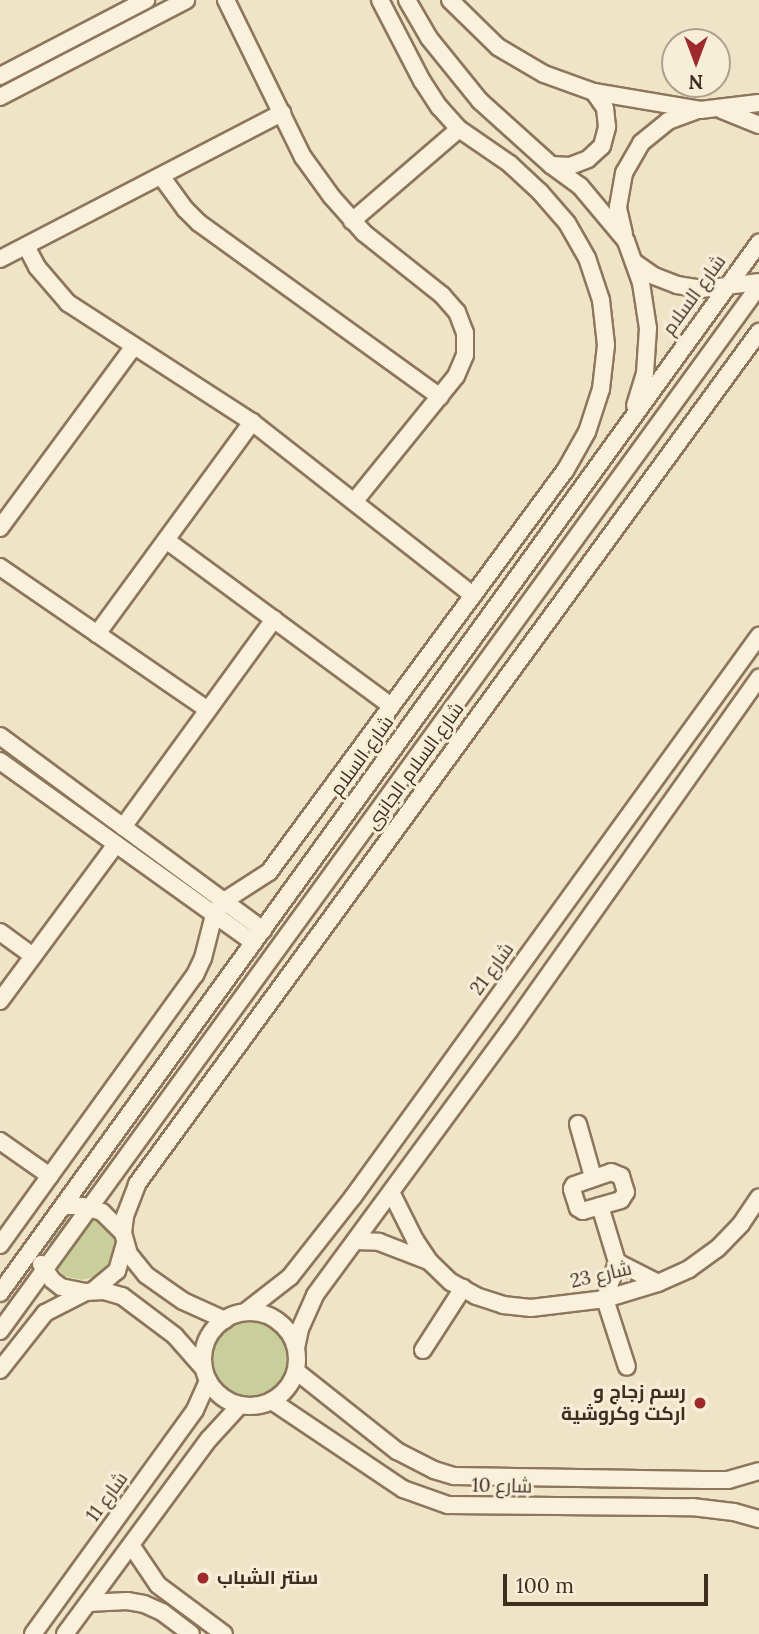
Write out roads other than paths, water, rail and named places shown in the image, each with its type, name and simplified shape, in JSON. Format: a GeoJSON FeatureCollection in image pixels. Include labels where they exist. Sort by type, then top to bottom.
{"type":"FeatureCollection","features":[{"type":"Feature","properties":{"kind":"street"},"geometry":{"type":"LineString","coordinates":[[0,76],[146,0]]}},
{"type":"Feature","properties":{"kind":"street"},"geometry":{"type":"LineString","coordinates":[[0,97],[186,0]]}},
{"type":"Feature","properties":{"kind":"street"},"geometry":{"type":"LineString","coordinates":[[226,0],[303,157],[352,221],[442,295],[457,312],[465,332],[465,355],[456,376],[354,502]]}},
{"type":"Feature","properties":{"kind":"street"},"geometry":{"type":"LineString","coordinates":[[0,1245],[195,975],[203,958],[214,915],[224,901],[269,872],[565,471],[587,432],[601,389],[606,345],[601,300],[587,258],[567,223],[540,192],[510,164],[459,129],[422,81],[380,0]]}},
{"type":"Feature","properties":{"kind":"street"},"geometry":{"type":"LineString","coordinates":[[407,0],[453,71],[480,101],[551,165],[580,186],[626,240]]}},
{"type":"Feature","properties":{"kind":"street"},"geometry":{"type":"LineString","coordinates":[[450,0],[498,47],[544,74],[594,92],[701,110],[720,110],[759,103]]}},
{"type":"Feature","properties":{"kind":"street"},"geometry":{"type":"LineString","coordinates":[[551,165],[570,166],[588,159],[601,146],[607,127],[605,108],[594,92]]}},
{"type":"Feature","properties":{"kind":"street"},"geometry":{"type":"LineString","coordinates":[[632,417],[645,373],[648,328],[634,262],[618,207],[624,173],[641,143],[668,121],[701,110]]}},
{"type":"Feature","properties":{"kind":"street"},"geometry":{"type":"LineString","coordinates":[[720,110],[759,125]]}},
{"type":"Feature","properties":{"kind":"street"},"geometry":{"type":"LineString","coordinates":[[0,260],[282,113]]}},
{"type":"Feature","properties":{"kind":"street"},"geometry":{"type":"LineString","coordinates":[[352,221],[459,129]]}},
{"type":"Feature","properties":{"kind":"street"},"geometry":{"type":"LineString","coordinates":[[161,176],[172,193],[199,223],[440,397]]}},
{"type":"Feature","properties":{"kind":"street","name":"شارع السلام"},"geometry":{"type":"LineString","coordinates":[[0,1293],[759,243]]}},
{"type":"Feature","properties":{"kind":"street"},"geometry":{"type":"LineString","coordinates":[[26,246],[44,276],[68,303],[252,422],[473,595]]}},
{"type":"Feature","properties":{"kind":"street"},"geometry":{"type":"LineString","coordinates":[[634,262],[654,276],[677,285],[725,289],[759,284]]}},
{"type":"Feature","properties":{"kind":"street"},"geometry":{"type":"LineString","coordinates":[[0,1331],[92,1208],[759,284]]}},
{"type":"Feature","properties":{"kind":"street","name":"شارع السلام الجانبى"},"geometry":{"type":"LineString","coordinates":[[90,1291],[117,1271],[124,1238],[125,1216],[137,1184],[759,332]]}},
{"type":"Feature","properties":{"kind":"street"},"geometry":{"type":"LineString","coordinates":[[0,528],[134,346]]}},
{"type":"Feature","properties":{"kind":"street"},"geometry":{"type":"LineString","coordinates":[[97,634],[252,422]]}},
{"type":"Feature","properties":{"kind":"street"},"geometry":{"type":"LineString","coordinates":[[166,540],[391,706]]}},
{"type":"Feature","properties":{"kind":"street"},"geometry":{"type":"LineString","coordinates":[[0,567],[208,710]]}},
{"type":"Feature","properties":{"kind":"street"},"geometry":{"type":"LineString","coordinates":[[123,827],[274,619]]}},
{"type":"Feature","properties":{"kind":"street","name":"شارع 21"},"geometry":{"type":"LineString","coordinates":[[246,1312],[277,1291],[302,1263],[759,636]]}},
{"type":"Feature","properties":{"kind":"street"},"geometry":{"type":"LineString","coordinates":[[35,1245],[44,1272],[61,1287],[122,1296],[175,1336],[225,1399],[240,1405],[261,1405],[272,1401],[291,1384],[296,1371],[296,1348],[300,1329],[315,1295],[509,1031],[759,678]]}},
{"type":"Feature","properties":{"kind":"street"},"geometry":{"type":"LineString","coordinates":[[720,690],[740,705]]}},
{"type":"Feature","properties":{"kind":"street"},"geometry":{"type":"LineString","coordinates":[[0,736],[224,901],[258,936]]}},
{"type":"Feature","properties":{"kind":"street"},"geometry":{"type":"LineString","coordinates":[[0,761],[214,915],[258,936]]}},
{"type":"Feature","properties":{"kind":"street"},"geometry":{"type":"LineString","coordinates":[[0,1001],[116,844]]}},
{"type":"Feature","properties":{"kind":"street"},"geometry":{"type":"LineString","coordinates":[[0,932],[33,956]]}},
{"type":"Feature","properties":{"kind":"street"},"geometry":{"type":"LineString","coordinates":[[486,1014],[509,1031]]}},
{"type":"Feature","properties":{"kind":"street"},"geometry":{"type":"LineString","coordinates":[[157,1116],[177,1131]]}},
{"type":"Feature","properties":{"kind":"street"},"geometry":{"type":"LineString","coordinates":[[578,1124],[593,1177]]}},
{"type":"Feature","properties":{"kind":"street"},"geometry":{"type":"LineString","coordinates":[[0,1141],[50,1176]]}},
{"type":"Feature","properties":{"kind":"street"},"geometry":{"type":"LineString","coordinates":[[617,1172],[625,1188],[621,1200],[600,1206],[583,1211],[578,1208],[572,1189],[578,1181],[617,1172]]}},
{"type":"Feature","properties":{"kind":"street","name":"شارع 23"},"geometry":{"type":"LineString","coordinates":[[391,1192],[430,1262]]}},
{"type":"Feature","properties":{"kind":"street","name":"شارع 23"},"geometry":{"type":"LineString","coordinates":[[355,1241],[379,1242],[430,1262],[463,1288],[503,1305],[531,1308],[605,1299],[658,1283],[689,1269],[718,1249],[741,1224],[759,1197]]}},
{"type":"Feature","properties":{"kind":"street"},"geometry":{"type":"LineString","coordinates":[[62,1206],[92,1208],[110,1217],[124,1238],[135,1264],[146,1275],[183,1301],[225,1320]]}},
{"type":"Feature","properties":{"kind":"street"},"geometry":{"type":"LineString","coordinates":[[600,1206],[617,1262],[605,1299],[627,1367]]}},
{"type":"Feature","properties":{"kind":"street"},"geometry":{"type":"LineString","coordinates":[[617,1262],[658,1283]]}},
{"type":"Feature","properties":{"kind":"street"},"geometry":{"type":"LineString","coordinates":[[423,1350],[463,1288]]}},
{"type":"Feature","properties":{"kind":"street"},"geometry":{"type":"LineString","coordinates":[[1,1364],[45,1314],[90,1291]]}},
{"type":"Feature","properties":{"kind":"street"},"geometry":{"type":"LineString","coordinates":[[206,1375],[205,1346],[209,1336],[225,1320],[246,1312],[272,1317],[291,1335],[296,1348]]}},
{"type":"Feature","properties":{"kind":"street","name":"شارع 10"},"geometry":{"type":"LineString","coordinates":[[296,1371],[397,1451],[434,1470],[454,1475],[728,1480],[759,1471]]}},
{"type":"Feature","properties":{"kind":"street","name":"شارع 11"},"geometry":{"type":"LineString","coordinates":[[33,1634],[195,1410],[206,1375]]}},
{"type":"Feature","properties":{"kind":"street","name":"شارع 10"},"geometry":{"type":"LineString","coordinates":[[272,1401],[403,1489],[448,1505],[692,1507],[734,1512],[759,1519]]}},
{"type":"Feature","properties":{"kind":"street"},"geometry":{"type":"LineString","coordinates":[[65,1634],[209,1438],[240,1405]]}},
{"type":"Feature","properties":{"kind":"street"},"geometry":{"type":"LineString","coordinates":[[131,1545],[158,1585],[224,1634]]}},
{"type":"Feature","properties":{"kind":"street"},"geometry":{"type":"LineString","coordinates":[[88,1603],[127,1601],[144,1604],[162,1612],[191,1634]]}},
{"type":"Feature","properties":{"kind":"place","name":"رسم زجاج و اركت وكروشية"},"geometry":{"type":"Point","coordinates":[700,1403]}},
{"type":"Feature","properties":{"kind":"place","name":"سنتر الشباب"},"geometry":{"type":"Point","coordinates":[203,1578]}}]}
